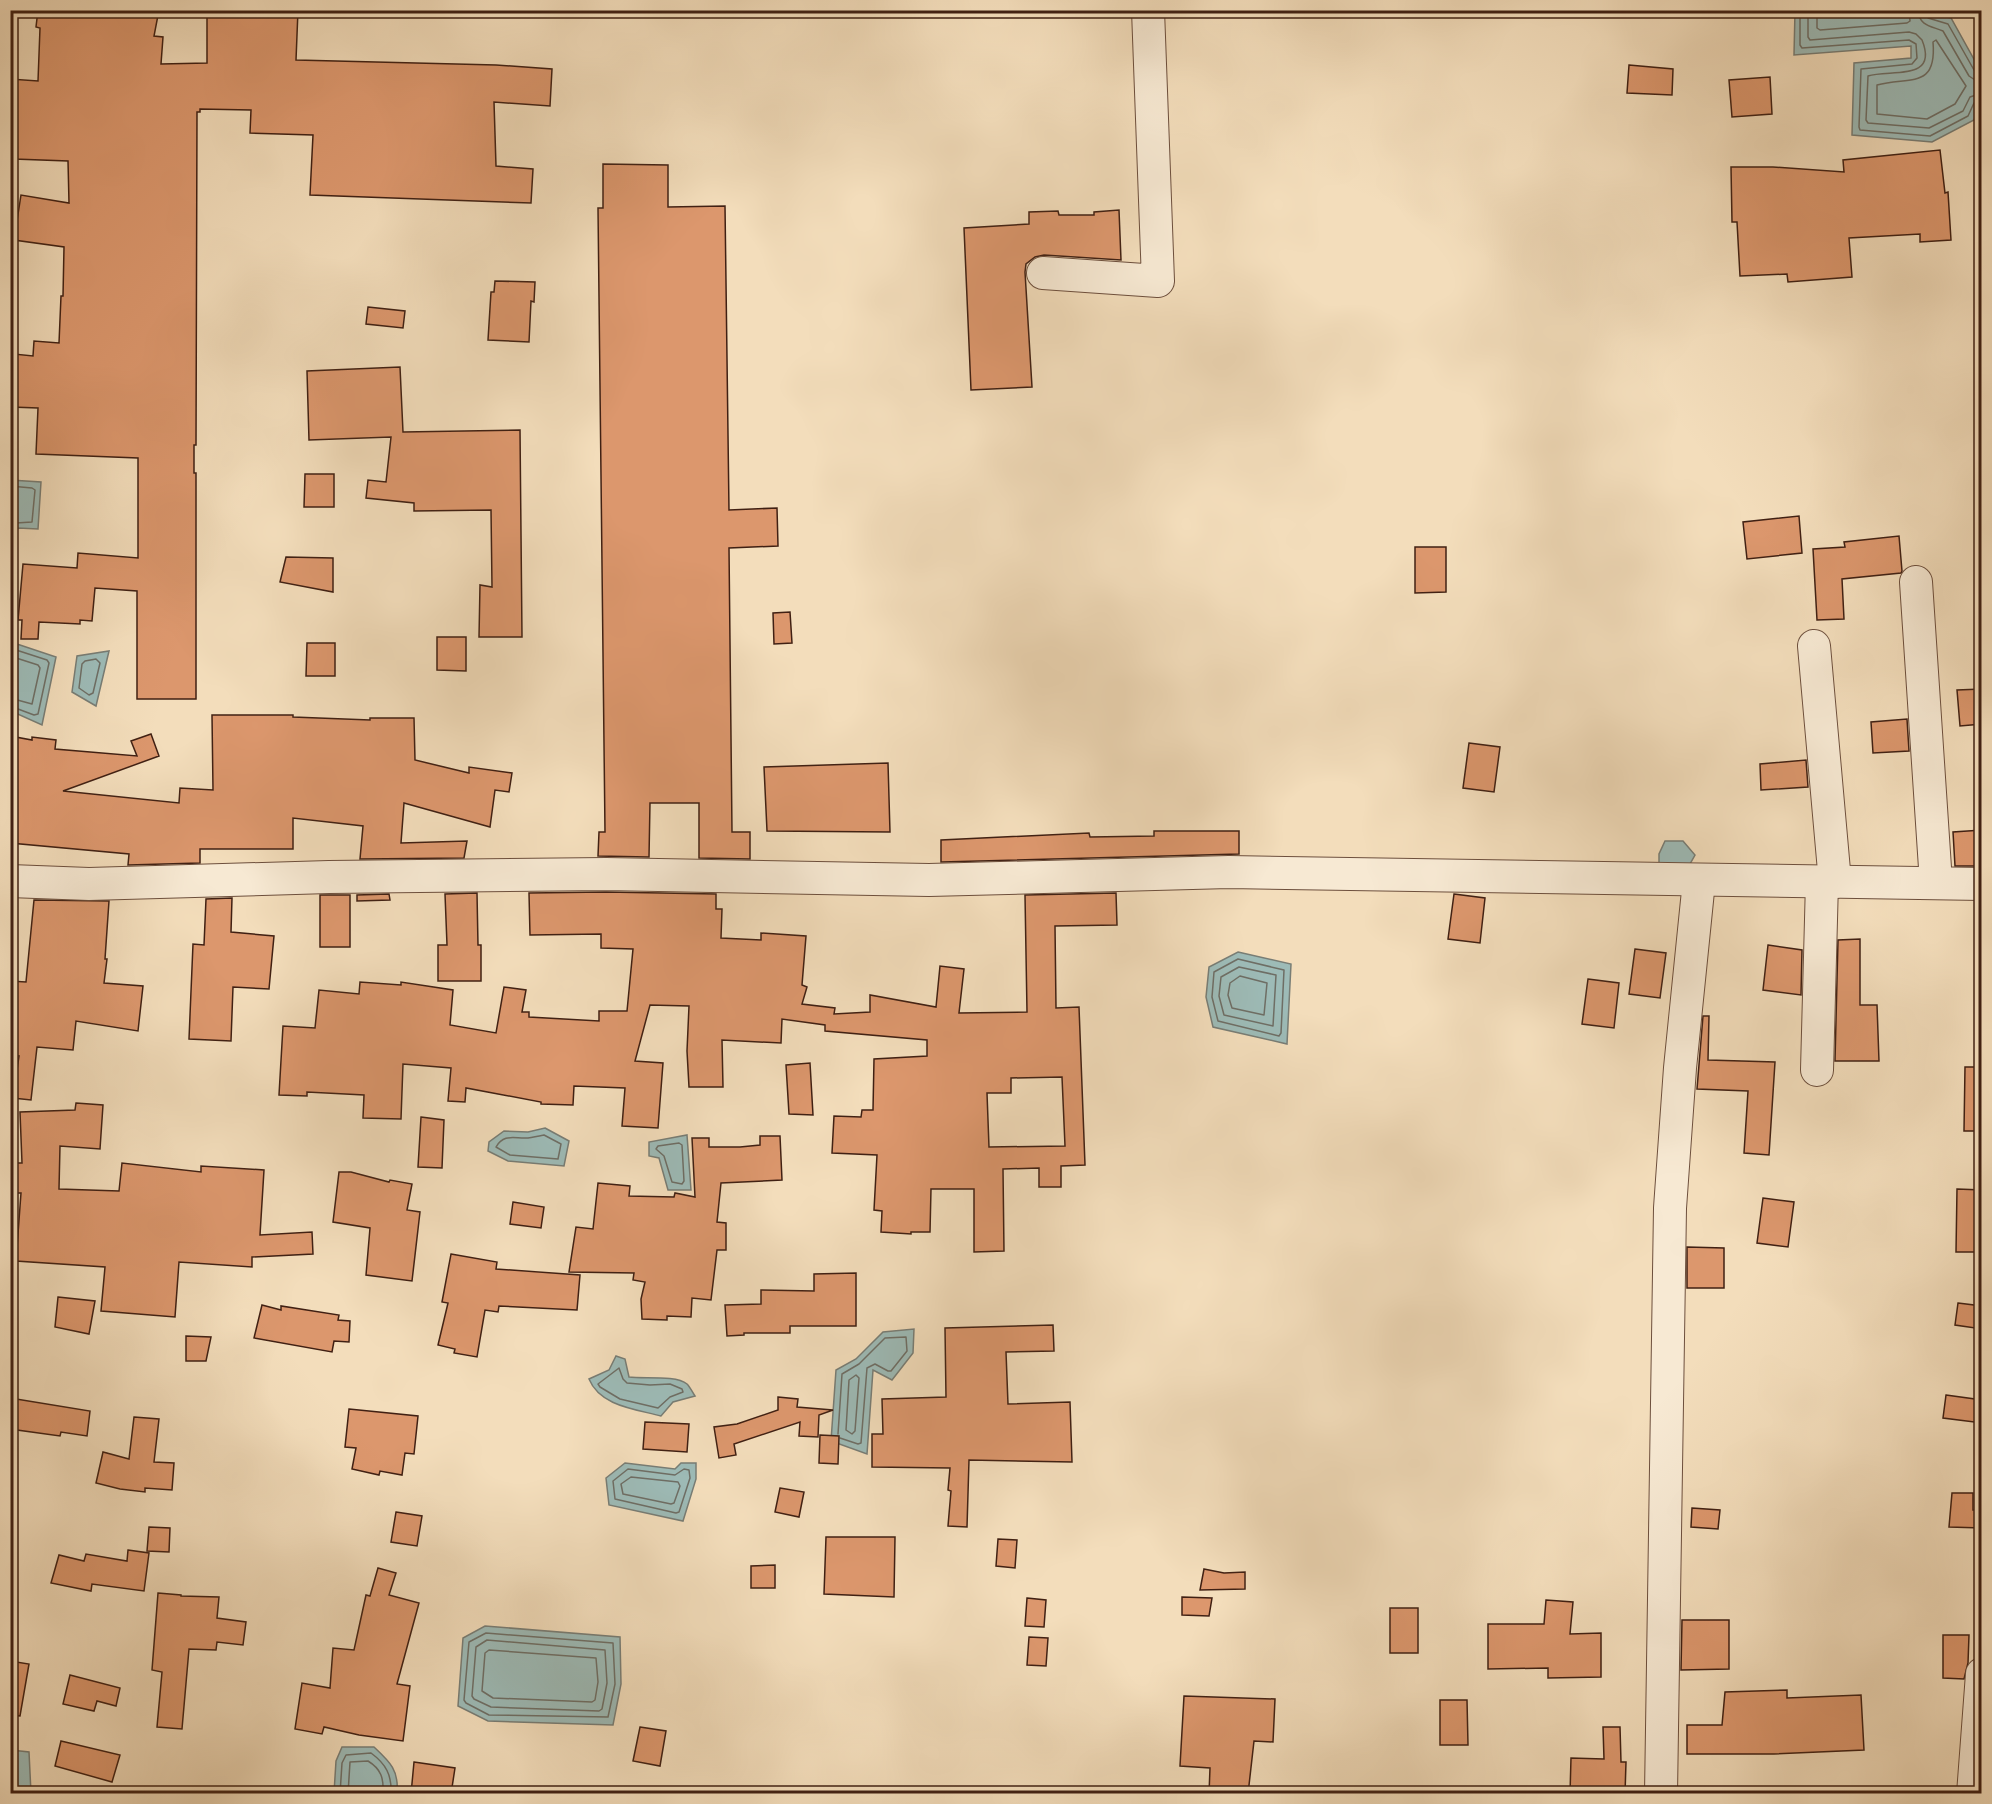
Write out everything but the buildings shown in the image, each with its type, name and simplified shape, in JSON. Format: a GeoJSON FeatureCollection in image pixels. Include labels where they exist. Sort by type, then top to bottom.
{"type":"FeatureCollection","features":[{"type":"Feature","properties":{"kind":"street"},"geometry":{"type":"LineString","coordinates":[[1043,273],[1158,281],[1148,10]]}},
{"type":"Feature","properties":{"kind":"street"},"geometry":{"type":"LineString","coordinates":[[1916,582],[1936,883]]}},
{"type":"Feature","properties":{"kind":"street"},"geometry":{"type":"LineString","coordinates":[[1814,646],[1829,882],[1817,1070]]}},
{"type":"Feature","properties":{"kind":"street"},"geometry":{"type":"LineString","coordinates":[[10,881],[89,884],[329,877],[606,874],[929,880],[1229,872],[1982,884]]}},
{"type":"Feature","properties":{"kind":"street"},"geometry":{"type":"LineString","coordinates":[[1661,1794],[1670,1208],[1680,1068],[1699,881]]}},
{"type":"Feature","properties":{"kind":"street"},"geometry":{"type":"LineString","coordinates":[[1973,1794],[1982,1674]]}},
{"type":"Feature","properties":{"kind":"water"},"geometry":{"type":"Polygon","coordinates":[[[1920,10],[1951,18],[1981,72],[1981,100],[1974,120],[1932,142],[1852,135],[1854,63],[1911,58],[1911,46],[1794,55],[1795,11],[1920,10]]]}},
{"type":"Feature","properties":{"kind":"water"},"geometry":{"type":"Polygon","coordinates":[[[10,480],[41,482],[38,529],[18,528],[11,548],[10,480]]]}},
{"type":"Feature","properties":{"kind":"water"},"geometry":{"type":"Polygon","coordinates":[[[11,642],[56,657],[42,725],[11,711],[11,642]]]}},
{"type":"Feature","properties":{"kind":"water"},"geometry":{"type":"Polygon","coordinates":[[[109,651],[96,706],[72,692],[77,656],[109,651]]]}},
{"type":"Feature","properties":{"kind":"water"},"geometry":{"type":"Polygon","coordinates":[[[1665,841],[1683,841],[1695,855],[1686,871],[1659,869],[1659,854],[1665,841]]]}},
{"type":"Feature","properties":{"kind":"water"},"geometry":{"type":"Polygon","coordinates":[[[1238,952],[1291,964],[1287,1044],[1213,1027],[1206,997],[1209,967],[1238,952]]]}},
{"type":"Feature","properties":{"kind":"water"},"geometry":{"type":"Polygon","coordinates":[[[545,1128],[569,1141],[564,1166],[508,1161],[488,1151],[489,1142],[504,1131],[528,1132],[545,1128]]]}},
{"type":"Feature","properties":{"kind":"water"},"geometry":{"type":"Polygon","coordinates":[[[687,1135],[691,1190],[668,1190],[659,1158],[649,1156],[649,1142],[687,1135]]]}},
{"type":"Feature","properties":{"kind":"water"},"geometry":{"type":"Polygon","coordinates":[[[914,1329],[913,1353],[892,1380],[873,1370],[867,1454],[831,1441],[836,1370],[856,1359],[883,1332],[914,1329]]]}},
{"type":"Feature","properties":{"kind":"water"},"geometry":{"type":"Polygon","coordinates":[[[616,1356],[625,1359],[629,1377],[668,1378],[682,1381],[688,1385],[695,1396],[673,1402],[661,1416],[610,1401],[594,1388],[589,1379],[609,1370],[616,1356]]]}},
{"type":"Feature","properties":{"kind":"water"},"geometry":{"type":"Polygon","coordinates":[[[625,1463],[675,1469],[681,1463],[696,1463],[696,1479],[683,1521],[609,1505],[606,1478],[625,1463]]]}},
{"type":"Feature","properties":{"kind":"water"},"geometry":{"type":"Polygon","coordinates":[[[485,1626],[620,1637],[621,1684],[613,1725],[488,1721],[458,1706],[463,1638],[485,1626]]]}},
{"type":"Feature","properties":{"kind":"water"},"geometry":{"type":"Polygon","coordinates":[[[342,1747],[374,1747],[385,1757],[395,1772],[397,1793],[334,1793],[336,1761],[342,1747]]]}},
{"type":"Feature","properties":{"kind":"water"},"geometry":{"type":"Polygon","coordinates":[[[11,1750],[29,1752],[31,1793],[11,1793],[11,1750]]]}}]}
